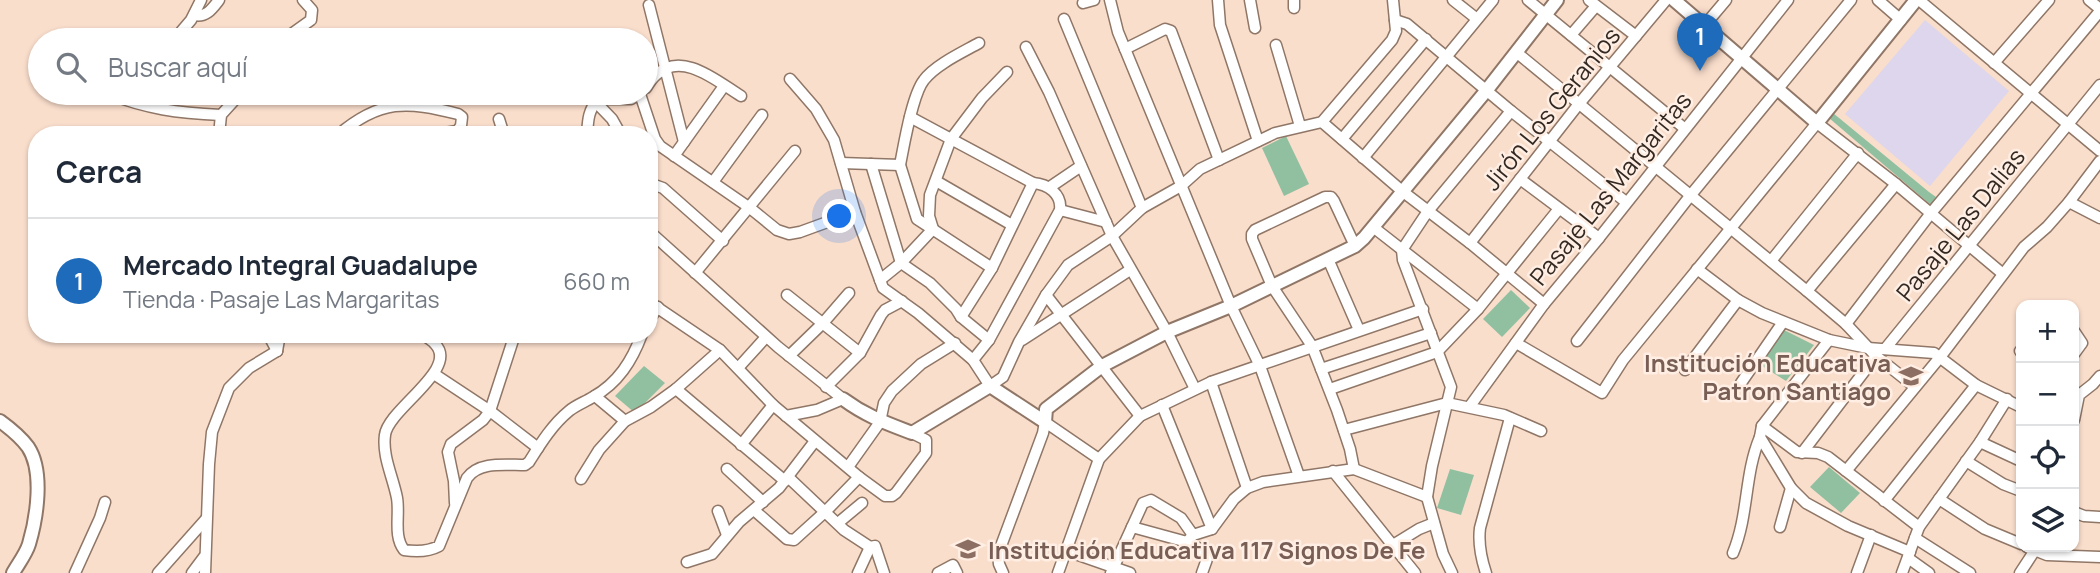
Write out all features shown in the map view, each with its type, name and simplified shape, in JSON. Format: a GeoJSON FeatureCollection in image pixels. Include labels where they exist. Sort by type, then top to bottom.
{"type":"FeatureCollection","features":[{"type":"Feature","properties":{"kind":"street"},"geometry":{"type":"LineString","coordinates":[[197,5],[200,16],[206,14],[219,0]]}},
{"type":"Feature","properties":{"kind":"street"},"geometry":{"type":"LineString","coordinates":[[300,28],[311,20],[312,10],[303,0]]}},
{"type":"Feature","properties":{"kind":"street"},"geometry":{"type":"LineString","coordinates":[[1083,3],[1094,0]]}},
{"type":"Feature","properties":{"kind":"street"},"geometry":{"type":"LineString","coordinates":[[1110,0],[1118,32],[1231,306],[1260,366],[1299,476]]}},
{"type":"Feature","properties":{"kind":"street"},"geometry":{"type":"LineString","coordinates":[[1217,0],[1220,25],[1258,141]]}},
{"type":"Feature","properties":{"kind":"street"},"geometry":{"type":"LineString","coordinates":[[1250,0],[1255,28]]}},
{"type":"Feature","properties":{"kind":"street"},"geometry":{"type":"LineString","coordinates":[[912,433],[1003,377],[1046,295],[1068,265],[1112,236],[1142,208],[1181,186],[1200,169],[1258,141],[1275,133],[1322,122],[1392,40],[1396,31],[1393,0]]}},
{"type":"Feature","properties":{"kind":"street"},"geometry":{"type":"LineString","coordinates":[[1452,0],[1477,19]]}},
{"type":"Feature","properties":{"kind":"street"},"geometry":{"type":"LineString","coordinates":[[1363,158],[1493,0]]}},
{"type":"Feature","properties":{"kind":"street"},"geometry":{"type":"LineString","coordinates":[[1528,0],[1685,128]]}},
{"type":"Feature","properties":{"kind":"street"},"geometry":{"type":"LineString","coordinates":[[1003,573],[998,554],[1043,433],[1046,409],[1102,366],[1167,332],[1231,306],[1355,246],[1486,90],[1557,0]]}},
{"type":"Feature","properties":{"kind":"street","name":"Jirón Los Geranios"},"geometry":{"type":"LineString","coordinates":[[1470,243],[1578,105],[1666,0]]}},
{"type":"Feature","properties":{"kind":"street"},"geometry":{"type":"LineString","coordinates":[[1674,0],[1777,90],[1858,153],[2003,274]]}},
{"type":"Feature","properties":{"kind":"street"},"geometry":{"type":"LineString","coordinates":[[1704,26],[1726,0]]}},
{"type":"Feature","properties":{"kind":"street","name":"Pasaje Las Margaritas"},"geometry":{"type":"LineString","coordinates":[[1470,406],[1544,304],[1788,0]]}},
{"type":"Feature","properties":{"kind":"street"},"geometry":{"type":"LineString","coordinates":[[1577,341],[1690,196],[1851,0]]}},
{"type":"Feature","properties":{"kind":"street"},"geometry":{"type":"LineString","coordinates":[[1878,0],[1901,20]]}},
{"type":"Feature","properties":{"kind":"street"},"geometry":{"type":"LineString","coordinates":[[1516,343],[1602,393],[1623,360],[1917,0],[2100,151]]}},
{"type":"Feature","properties":{"kind":"street"},"geometry":{"type":"LineString","coordinates":[[1994,63],[2049,0]]}},
{"type":"Feature","properties":{"kind":"street"},"geometry":{"type":"LineString","coordinates":[[1846,324],[1931,213],[2100,10],[2089,0]]}},
{"type":"Feature","properties":{"kind":"street"},"geometry":{"type":"LineString","coordinates":[[1571,35],[1592,3],[1636,36]]}},
{"type":"Feature","properties":{"kind":"street"},"geometry":{"type":"LineString","coordinates":[[182,28],[197,5]]}},
{"type":"Feature","properties":{"kind":"street"},"geometry":{"type":"LineString","coordinates":[[649,5],[655,28]]}},
{"type":"Feature","properties":{"kind":"street"},"geometry":{"type":"LineString","coordinates":[[1064,19],[1142,208]]}},
{"type":"Feature","properties":{"kind":"street"},"geometry":{"type":"LineString","coordinates":[[1395,20],[1407,24],[1626,202]]}},
{"type":"Feature","properties":{"kind":"street"},"geometry":{"type":"LineString","coordinates":[[1125,49],[1165,29],[1171,31],[1219,160]]}},
{"type":"Feature","properties":{"kind":"street"},"geometry":{"type":"LineString","coordinates":[[1342,139],[1426,39]]}},
{"type":"Feature","properties":{"kind":"street"},"geometry":{"type":"LineString","coordinates":[[658,41],[684,142]]}},
{"type":"Feature","properties":{"kind":"street"},"geometry":{"type":"LineString","coordinates":[[979,43],[932,71],[922,81],[910,117],[900,165],[917,219],[992,268]]}},
{"type":"Feature","properties":{"kind":"street"},"geometry":{"type":"LineString","coordinates":[[1276,46],[1300,126]]}},
{"type":"Feature","properties":{"kind":"street"},"geometry":{"type":"LineString","coordinates":[[1026,47],[1049,92],[1112,236],[1167,332],[1195,389]]}},
{"type":"Feature","properties":{"kind":"street"},"geometry":{"type":"LineString","coordinates":[[1516,52],[1807,291],[1846,324],[1876,356],[1915,387]]}},
{"type":"Feature","properties":{"kind":"street"},"geometry":{"type":"LineString","coordinates":[[658,73],[682,66],[696,69],[741,96]]}},
{"type":"Feature","properties":{"kind":"street"},"geometry":{"type":"LineString","coordinates":[[933,229],[929,216],[930,195],[951,139],[982,98],[1007,72]]}},
{"type":"Feature","properties":{"kind":"street"},"geometry":{"type":"LineString","coordinates":[[790,79],[816,109],[834,139],[855,212],[883,288],[974,360],[990,386],[1099,459]]}},
{"type":"Feature","properties":{"kind":"street","name":"Pasaje Las Dalias"},"geometry":{"type":"LineString","coordinates":[[1885,349],[2100,85]]}},
{"type":"Feature","properties":{"kind":"street"},"geometry":{"type":"LineString","coordinates":[[674,156],[724,86]]}},
{"type":"Feature","properties":{"kind":"street"},"geometry":{"type":"LineString","coordinates":[[140,105],[174,113],[221,115]]}},
{"type":"Feature","properties":{"kind":"street"},"geometry":{"type":"LineString","coordinates":[[220,126],[221,115],[230,105]]}},
{"type":"Feature","properties":{"kind":"street"},"geometry":{"type":"LineString","coordinates":[[349,126],[360,117],[392,105],[427,106],[458,114],[462,117],[461,126]]}},
{"type":"Feature","properties":{"kind":"street"},"geometry":{"type":"LineString","coordinates":[[587,126],[588,116],[594,105]]}},
{"type":"Feature","properties":{"kind":"street"},"geometry":{"type":"LineString","coordinates":[[599,105],[616,126]]}},
{"type":"Feature","properties":{"kind":"street"},"geometry":{"type":"LineString","coordinates":[[646,105],[651,126]]}},
{"type":"Feature","properties":{"kind":"street"},"geometry":{"type":"LineString","coordinates":[[1452,573],[1427,497],[1451,387],[1403,260],[1402,250],[1428,211],[1511,111]]}},
{"type":"Feature","properties":{"kind":"street"},"geometry":{"type":"LineString","coordinates":[[713,182],[762,115]]}},
{"type":"Feature","properties":{"kind":"street"},"geometry":{"type":"LineString","coordinates":[[910,117],[1033,183],[1050,187],[1059,199],[1060,210],[989,340],[974,360]]}},
{"type":"Feature","properties":{"kind":"street"},"geometry":{"type":"LineString","coordinates":[[499,119],[501,126]]}},
{"type":"Feature","properties":{"kind":"street"},"geometry":{"type":"LineString","coordinates":[[1322,122],[1402,191],[1544,304]]}},
{"type":"Feature","properties":{"kind":"street"},"geometry":{"type":"LineString","coordinates":[[658,143],[777,230],[789,234],[800,232],[855,212]]}},
{"type":"Feature","properties":{"kind":"street"},"geometry":{"type":"LineString","coordinates":[[695,272],[795,152]]}},
{"type":"Feature","properties":{"kind":"street"},"geometry":{"type":"LineString","coordinates":[[1771,261],[1858,153]]}},
{"type":"Feature","properties":{"kind":"street"},"geometry":{"type":"LineString","coordinates":[[1846,471],[1941,356],[2024,247],[2047,227],[2069,202],[2100,160]]}},
{"type":"Feature","properties":{"kind":"street"},"geometry":{"type":"LineString","coordinates":[[841,163],[900,165]]}},
{"type":"Feature","properties":{"kind":"street"},"geometry":{"type":"LineString","coordinates":[[871,163],[901,263],[930,283],[961,317],[989,340]]}},
{"type":"Feature","properties":{"kind":"street"},"geometry":{"type":"LineString","coordinates":[[1050,187],[1081,166]]}},
{"type":"Feature","properties":{"kind":"street"},"geometry":{"type":"LineString","coordinates":[[1520,180],[1599,238]]}},
{"type":"Feature","properties":{"kind":"street"},"geometry":{"type":"LineString","coordinates":[[936,181],[1012,225]]}},
{"type":"Feature","properties":{"kind":"street"},"geometry":{"type":"LineString","coordinates":[[961,317],[992,268],[1033,183]]}},
{"type":"Feature","properties":{"kind":"street"},"geometry":{"type":"LineString","coordinates":[[1807,291],[1896,184]]}},
{"type":"Feature","properties":{"kind":"street"},"geometry":{"type":"LineString","coordinates":[[658,186],[723,241]]}},
{"type":"Feature","properties":{"kind":"street"},"geometry":{"type":"LineString","coordinates":[[1354,469],[1344,430],[1312,346],[1272,286],[1252,234],[1255,230],[1325,197],[1331,197],[1355,246]]}},
{"type":"Feature","properties":{"kind":"street"},"geometry":{"type":"LineString","coordinates":[[2069,202],[2100,218]]}},
{"type":"Feature","properties":{"kind":"street"},"geometry":{"type":"LineString","coordinates":[[1060,210],[1106,222]]}},
{"type":"Feature","properties":{"kind":"street"},"geometry":{"type":"LineString","coordinates":[[1330,390],[1437,352],[1508,274],[1558,210]]}},
{"type":"Feature","properties":{"kind":"street"},"geometry":{"type":"LineString","coordinates":[[1373,227],[1478,309]]}},
{"type":"Feature","properties":{"kind":"street"},"geometry":{"type":"LineString","coordinates":[[880,280],[901,263],[933,229]]}},
{"type":"Feature","properties":{"kind":"street"},"geometry":{"type":"LineString","coordinates":[[658,239],[766,337],[827,387],[880,422],[926,440],[926,453],[896,494],[885,496],[773,405],[720,350],[658,307]]}},
{"type":"Feature","properties":{"kind":"street"},"geometry":{"type":"LineString","coordinates":[[1328,259],[1359,330]]}},
{"type":"Feature","properties":{"kind":"street"},"geometry":{"type":"LineString","coordinates":[[1697,269],[1738,300],[1783,322],[1829,340],[1868,348],[1934,353],[1976,385],[2016,404]]}},
{"type":"Feature","properties":{"kind":"street"},"geometry":{"type":"LineString","coordinates":[[1019,342],[1130,270]]}},
{"type":"Feature","properties":{"kind":"street"},"geometry":{"type":"LineString","coordinates":[[789,356],[849,293]]}},
{"type":"Feature","properties":{"kind":"street"},"geometry":{"type":"LineString","coordinates":[[787,295],[860,353]]}},
{"type":"Feature","properties":{"kind":"street"},"geometry":{"type":"LineString","coordinates":[[1046,295],[1140,416]]}},
{"type":"Feature","properties":{"kind":"street"},"geometry":{"type":"LineString","coordinates":[[1685,370],[1738,300]]}},
{"type":"Feature","properties":{"kind":"street"},"geometry":{"type":"LineString","coordinates":[[827,387],[860,353],[885,310],[902,301]]}},
{"type":"Feature","properties":{"kind":"street"},"geometry":{"type":"LineString","coordinates":[[1058,573],[1099,459],[1140,416],[1211,382],[1423,309]]}},
{"type":"Feature","properties":{"kind":"street"},"geometry":{"type":"LineString","coordinates":[[1741,383],[1783,322]]}},
{"type":"Feature","properties":{"kind":"street"},"geometry":{"type":"LineString","coordinates":[[1321,369],[1431,333]]}},
{"type":"Feature","properties":{"kind":"street"},"geometry":{"type":"LineString","coordinates":[[738,368],[766,337]]}},
{"type":"Feature","properties":{"kind":"street"},"geometry":{"type":"LineString","coordinates":[[1732,552],[1742,528],[1753,455],[1762,426],[1829,340]]}},
{"type":"Feature","properties":{"kind":"street"},"geometry":{"type":"LineString","coordinates":[[273,343],[277,351]]}},
{"type":"Feature","properties":{"kind":"street"},"geometry":{"type":"LineString","coordinates":[[205,573],[212,432],[229,388],[249,368],[277,351],[278,343]]}},
{"type":"Feature","properties":{"kind":"street"},"geometry":{"type":"LineString","coordinates":[[435,343],[440,351],[441,363],[389,422],[384,434],[385,452],[397,498],[398,542],[404,550],[411,551],[430,551],[439,546],[472,471],[482,466],[525,465],[529,462],[555,423],[572,408],[617,380],[639,343]]}},
{"type":"Feature","properties":{"kind":"street"},"geometry":{"type":"LineString","coordinates":[[455,507],[454,481],[448,452],[451,444],[482,420],[489,411],[512,343]]}},
{"type":"Feature","properties":{"kind":"street"},"geometry":{"type":"LineString","coordinates":[[848,467],[880,422],[884,403],[892,391],[915,368],[955,343]]}},
{"type":"Feature","properties":{"kind":"street"},"geometry":{"type":"LineString","coordinates":[[581,479],[599,450],[625,421],[676,389],[720,350]]}},
{"type":"Feature","properties":{"kind":"street"},"geometry":{"type":"LineString","coordinates":[[1802,453],[1876,356]]}},
{"type":"Feature","properties":{"kind":"street"},"geometry":{"type":"LineString","coordinates":[[434,374],[538,448]]}},
{"type":"Feature","properties":{"kind":"street"},"geometry":{"type":"LineString","coordinates":[[2079,391],[2093,384],[2100,376]]}},
{"type":"Feature","properties":{"kind":"street"},"geometry":{"type":"LineString","coordinates":[[1211,382],[1247,488]]}},
{"type":"Feature","properties":{"kind":"street"},"geometry":{"type":"LineString","coordinates":[[1884,500],[1976,385]]}},
{"type":"Feature","properties":{"kind":"street"},"geometry":{"type":"LineString","coordinates":[[676,389],[741,445],[826,511],[855,538],[870,547],[874,546],[884,573]]}},
{"type":"Feature","properties":{"kind":"street"},"geometry":{"type":"LineString","coordinates":[[595,396],[625,421]]}},
{"type":"Feature","properties":{"kind":"street"},"geometry":{"type":"LineString","coordinates":[[786,416],[817,410],[843,399]]}},
{"type":"Feature","properties":{"kind":"street"},"geometry":{"type":"LineString","coordinates":[[1902,573],[1917,533],[2007,399]]}},
{"type":"Feature","properties":{"kind":"street"},"geometry":{"type":"LineString","coordinates":[[1344,430],[1447,403],[1504,415],[1541,432]]}},
{"type":"Feature","properties":{"kind":"street"},"geometry":{"type":"LineString","coordinates":[[741,445],[773,405]]}},
{"type":"Feature","properties":{"kind":"street"},"geometry":{"type":"LineString","coordinates":[[1162,405],[1212,529]]}},
{"type":"Feature","properties":{"kind":"street"},"geometry":{"type":"LineString","coordinates":[[1486,573],[1481,558],[1480,528],[1510,418]]}},
{"type":"Feature","properties":{"kind":"street"},"geometry":{"type":"LineString","coordinates":[[0,421],[16,433],[30,450],[38,470],[36,509],[29,545],[13,573]]}},
{"type":"Feature","properties":{"kind":"street"},"geometry":{"type":"LineString","coordinates":[[1762,426],[1797,452],[1818,453],[1828,457],[1884,500],[1917,533],[1970,573]]}},
{"type":"Feature","properties":{"kind":"street"},"geometry":{"type":"LineString","coordinates":[[1760,437],[1791,488],[1807,503],[1909,555],[1929,573]]}},
{"type":"Feature","properties":{"kind":"street"},"geometry":{"type":"LineString","coordinates":[[687,562],[712,554],[727,535],[786,479],[816,441]]}},
{"type":"Feature","properties":{"kind":"street"},"geometry":{"type":"LineString","coordinates":[[1980,442],[2016,459]]}},
{"type":"Feature","properties":{"kind":"street"},"geometry":{"type":"LineString","coordinates":[[1966,461],[2016,490]]}},
{"type":"Feature","properties":{"kind":"street"},"geometry":{"type":"LineString","coordinates":[[727,469],[764,502]]}},
{"type":"Feature","properties":{"kind":"street"},"geometry":{"type":"LineString","coordinates":[[1132,527],[1190,539],[1212,529],[1234,499],[1247,488],[1263,482],[1333,471],[1354,469],[1427,497]]}},
{"type":"Feature","properties":{"kind":"street"},"geometry":{"type":"LineString","coordinates":[[1333,471],[1415,573]]}},
{"type":"Feature","properties":{"kind":"street"},"geometry":{"type":"LineString","coordinates":[[754,510],[791,541],[826,511],[859,477]]}},
{"type":"Feature","properties":{"kind":"street"},"geometry":{"type":"LineString","coordinates":[[1780,527],[1791,488]]}},
{"type":"Feature","properties":{"kind":"street"},"geometry":{"type":"LineString","coordinates":[[1939,499],[1985,529],[2016,542]]}},
{"type":"Feature","properties":{"kind":"street"},"geometry":{"type":"LineString","coordinates":[[1112,570],[1143,503],[1151,500],[1181,518],[1190,539],[1205,552],[1207,559],[1202,573]]}},
{"type":"Feature","properties":{"kind":"street"},"geometry":{"type":"LineString","coordinates":[[75,573],[105,502]]}},
{"type":"Feature","properties":{"kind":"street"},"geometry":{"type":"LineString","coordinates":[[838,523],[862,503]]}},
{"type":"Feature","properties":{"kind":"street"},"geometry":{"type":"LineString","coordinates":[[718,512],[727,535]]}},
{"type":"Feature","properties":{"kind":"street"},"geometry":{"type":"LineString","coordinates":[[2079,514],[2100,517]]}},
{"type":"Feature","properties":{"kind":"street"},"geometry":{"type":"LineString","coordinates":[[158,573],[206,518]]}},
{"type":"Feature","properties":{"kind":"street"},"geometry":{"type":"LineString","coordinates":[[1393,545],[1434,523]]}},
{"type":"Feature","properties":{"kind":"street"},"geometry":{"type":"LineString","coordinates":[[1857,573],[1871,535]]}},
{"type":"Feature","properties":{"kind":"street"},"geometry":{"type":"LineString","coordinates":[[858,573],[870,547]]}},
{"type":"Feature","properties":{"kind":"street"},"geometry":{"type":"LineString","coordinates":[[1067,551],[1112,570],[1130,573]]}},
{"type":"Feature","properties":{"kind":"street"},"geometry":{"type":"LineString","coordinates":[[2020,573],[2031,552]]}},
{"type":"Feature","properties":{"kind":"street"},"geometry":{"type":"LineString","coordinates":[[2042,552],[2059,557],[2100,557]]}},
{"type":"Feature","properties":{"kind":"street"},"geometry":{"type":"LineString","coordinates":[[192,573],[205,556]]}},
{"type":"Feature","properties":{"kind":"street"},"geometry":{"type":"LineString","coordinates":[[938,573],[953,565],[957,573]]}},
{"type":"Feature","properties":{"kind":"shaded area"},"geometry":{"type":"Polygon","coordinates":[[[1925,20],[2009,91],[1930,186],[1845,114],[1925,20]]]}},
{"type":"Feature","properties":{"kind":"green space"},"geometry":{"type":"Polygon","coordinates":[[[1833,113],[1936,197],[1931,205],[1829,118],[1833,113]]]}},
{"type":"Feature","properties":{"kind":"green space"},"geometry":{"type":"Polygon","coordinates":[[[1286,136],[1309,184],[1284,196],[1262,148],[1286,136]]]}},
{"type":"Feature","properties":{"kind":"green space"},"geometry":{"type":"Polygon","coordinates":[[[1511,290],[1530,308],[1502,337],[1483,319],[1511,290]]]}},
{"type":"Feature","properties":{"kind":"green space"},"geometry":{"type":"Polygon","coordinates":[[[1784,330],[1814,345],[1786,381],[1759,364],[1784,330]]]}},
{"type":"Feature","properties":{"kind":"green space"},"geometry":{"type":"Polygon","coordinates":[[[644,366],[665,383],[635,413],[615,396],[644,366]]]}},
{"type":"Feature","properties":{"kind":"green space"},"geometry":{"type":"Polygon","coordinates":[[[1829,467],[1860,493],[1841,513],[1810,487],[1829,467]]]}},
{"type":"Feature","properties":{"kind":"green space"},"geometry":{"type":"Polygon","coordinates":[[[1450,469],[1474,475],[1461,515],[1437,508],[1450,469]]]}},
{"type":"Feature","properties":{"kind":"place","name":"Mercado Integral Guadalupe"},"geometry":{"type":"Point","coordinates":[1700,71]}},
{"type":"Feature","properties":{"kind":"place","name":"Institución Educativa Patron Santiago"},"geometry":{"type":"Point","coordinates":[1911,376]}},
{"type":"Feature","properties":{"kind":"place","name":"Institución Educativa 117 Signos De Fe"},"geometry":{"type":"Point","coordinates":[968,549]}}]}
